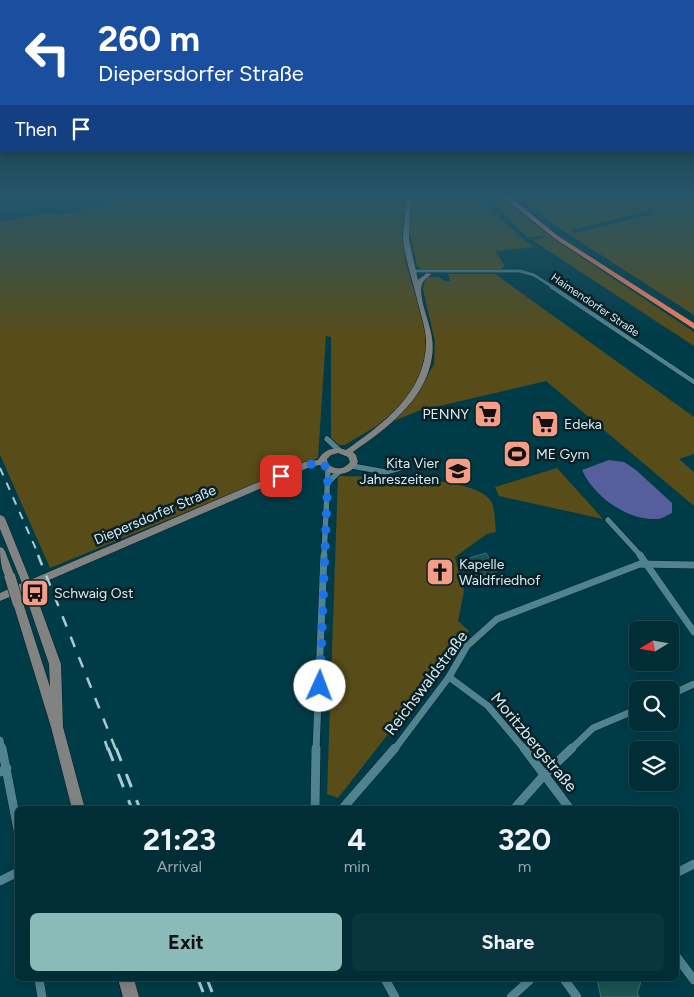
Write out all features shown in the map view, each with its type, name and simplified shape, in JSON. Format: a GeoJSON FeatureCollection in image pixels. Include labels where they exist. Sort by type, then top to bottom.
{"type":"FeatureCollection","features":[{"type":"Feature","properties":{"kind":"highway"},"geometry":{"type":"LineString","coordinates":[[564,243],[694,327]]}},
{"type":"Feature","properties":{"kind":"highway"},"geometry":{"type":"LineString","coordinates":[[575,243],[694,319]]}},
{"type":"Feature","properties":{"kind":"main road"},"geometry":{"type":"LineString","coordinates":[[57,726],[78,806]]}},
{"type":"Feature","properties":{"kind":"street"},"geometry":{"type":"LineString","coordinates":[[344,451],[368,438],[408,401],[418,388],[427,368],[430,352],[429,338],[407,243]]}},
{"type":"Feature","properties":{"kind":"street","name":"Haimendorfer Straße"},"geometry":{"type":"LineString","coordinates":[[414,272],[520,271],[534,275],[694,382]]}},
{"type":"Feature","properties":{"kind":"street","name":"Haimendorfer Straße"},"geometry":{"type":"LineString","coordinates":[[414,272],[429,274],[446,272]]}},
{"type":"Feature","properties":{"kind":"street"},"geometry":{"type":"LineString","coordinates":[[418,290],[421,280],[429,274]]}},
{"type":"Feature","properties":{"kind":"street"},"geometry":{"type":"LineString","coordinates":[[314,806],[326,490],[328,483],[325,462],[326,439],[354,458],[352,466]]}},
{"type":"Feature","properties":{"kind":"street","name":"Diepersdorfer Straße"},"geometry":{"type":"LineString","coordinates":[[1,597],[303,466],[325,462],[344,451]]}},
{"type":"Feature","properties":{"kind":"street"},"geometry":{"type":"LineString","coordinates":[[325,462],[339,472]]}},
{"type":"Feature","properties":{"kind":"street"},"geometry":{"type":"LineString","coordinates":[[328,483],[339,472],[352,466],[373,471],[391,471],[404,467]]}},
{"type":"Feature","properties":{"kind":"street"},"geometry":{"type":"LineString","coordinates":[[0,518],[55,664],[57,726]]}},
{"type":"Feature","properties":{"kind":"street"},"geometry":{"type":"LineString","coordinates":[[608,520],[648,564],[694,632]]}},
{"type":"Feature","properties":{"kind":"street"},"geometry":{"type":"LineString","coordinates":[[0,551],[57,726]]}},
{"type":"Feature","properties":{"kind":"street","name":"Reichswaldstraße"},"geometry":{"type":"LineString","coordinates":[[345,806],[402,740],[449,677],[467,646],[497,619],[640,564],[694,565]]}},
{"type":"Feature","properties":{"kind":"street","name":"Moritzbergstraße"},"geometry":{"type":"LineString","coordinates":[[449,677],[488,706],[545,774],[568,806]]}},
{"type":"Feature","properties":{"kind":"street"},"geometry":{"type":"LineString","coordinates":[[679,691],[694,684]]}},
{"type":"Feature","properties":{"kind":"street"},"geometry":{"type":"LineString","coordinates":[[517,806],[545,774],[593,728],[629,713]]}},
{"type":"Feature","properties":{"kind":"street"},"geometry":{"type":"LineString","coordinates":[[0,740],[4,770],[15,817]]}},
{"type":"Feature","properties":{"kind":"street"},"geometry":{"type":"LineString","coordinates":[[679,872],[694,864]]}},
{"type":"Feature","properties":{"kind":"street"},"geometry":{"type":"LineString","coordinates":[[0,880],[15,873]]}},
{"type":"Feature","properties":{"kind":"street"},"geometry":{"type":"LineString","coordinates":[[679,960],[694,980]]}},
{"type":"Feature","properties":{"kind":"street"},"geometry":{"type":"LineString","coordinates":[[39,981],[40,996]]}},
{"type":"Feature","properties":{"kind":"street"},"geometry":{"type":"LineString","coordinates":[[127,981],[131,997]]}},
{"type":"Feature","properties":{"kind":"street"},"geometry":{"type":"LineString","coordinates":[[386,981],[395,997]]}},
{"type":"Feature","properties":{"kind":"street"},"geometry":{"type":"LineString","coordinates":[[511,997],[529,981]]}},
{"type":"Feature","properties":{"kind":"street"},"geometry":{"type":"LineString","coordinates":[[565,981],[576,997]]}},
{"type":"Feature","properties":{"kind":"shaded area"},"geometry":{"type":"Polygon","coordinates":[[[0,243],[403,243],[405,260],[425,328],[426,359],[416,387],[395,410],[378,425],[345,445],[331,445],[331,337],[326,336],[318,458],[50,568],[0,455],[0,243]]]}},
{"type":"Feature","properties":{"kind":"shaded area"},"geometry":{"type":"Polygon","coordinates":[[[412,243],[528,243],[534,247],[495,251],[505,266],[498,271],[423,270],[417,266],[412,243]]]}},
{"type":"Feature","properties":{"kind":"shaded area"},"geometry":{"type":"Polygon","coordinates":[[[536,243],[559,243],[694,332],[694,346],[536,243]]]}},
{"type":"Feature","properties":{"kind":"shaded area"},"geometry":{"type":"Polygon","coordinates":[[[582,243],[694,243],[694,315],[582,243]]]}},
{"type":"Feature","properties":{"kind":"shaded area"},"geometry":{"type":"Polygon","coordinates":[[[448,274],[495,274],[694,417],[694,454],[679,459],[694,472],[694,506],[546,381],[418,411],[394,421],[417,395],[434,364],[435,342],[423,289],[425,280],[428,277],[439,277],[444,281],[450,281],[448,274]]]}},
{"type":"Feature","properties":{"kind":"shaded area"},"geometry":{"type":"Polygon","coordinates":[[[557,468],[603,519],[499,496],[495,487],[557,468]]]}},
{"type":"Feature","properties":{"kind":"shaded area"},"geometry":{"type":"Polygon","coordinates":[[[338,476],[395,477],[465,486],[481,493],[491,501],[496,532],[487,534],[455,557],[464,591],[458,621],[469,631],[338,798],[327,794],[338,476]]]}},
{"type":"Feature","properties":{"kind":"water"},"geometry":{"type":"Polygon","coordinates":[[[609,460],[624,462],[636,470],[672,503],[672,513],[660,519],[647,519],[624,511],[603,498],[587,480],[582,470],[609,460]]]}},
{"type":"Feature","properties":{"kind":"building"},"geometry":{"type":"Polygon","coordinates":[[[486,553],[497,571],[477,577],[466,559],[486,553]]]}},
{"type":"Feature","properties":{"kind":"building"},"geometry":{"type":"Polygon","coordinates":[[[597,981],[641,981],[637,993],[639,997],[601,997],[597,981]]]}},
{"type":"Feature","properties":{"kind":"railway"},"geometry":{"type":"LineString","coordinates":[[0,468],[39,556]]}},
{"type":"Feature","properties":{"kind":"railway"},"geometry":{"type":"LineString","coordinates":[[38,555],[116,750]]}},
{"type":"Feature","properties":{"kind":"railway"},"geometry":{"type":"LineString","coordinates":[[105,741],[108,750]]}},
{"type":"Feature","properties":{"kind":"railway"},"geometry":{"type":"LineString","coordinates":[[108,748],[131,806]]}},
{"type":"Feature","properties":{"kind":"railway"},"geometry":{"type":"LineString","coordinates":[[116,748],[139,806]]}},
{"type":"Feature","properties":{"kind":"railway"},"geometry":{"type":"LineString","coordinates":[[199,981],[205,997]]}},
{"type":"Feature","properties":{"kind":"railway"},"geometry":{"type":"LineString","coordinates":[[208,981],[214,997]]}},
{"type":"Feature","properties":{"kind":"place","name":"PENNY"},"geometry":{"type":"Point","coordinates":[488,414]}},
{"type":"Feature","properties":{"kind":"place","name":"Edeka"},"geometry":{"type":"Point","coordinates":[545,424]}},
{"type":"Feature","properties":{"kind":"place","name":"ME Gym"},"geometry":{"type":"Point","coordinates":[517,454]}},
{"type":"Feature","properties":{"kind":"place","name":"Kita Vier Jahreszeiten"},"geometry":{"type":"Point","coordinates":[458,471]}},
{"type":"Feature","properties":{"kind":"place","name":"Kapelle Waldfriedhof"},"geometry":{"type":"Point","coordinates":[440,572]}},
{"type":"Feature","properties":{"kind":"place","name":"Schwaig Ost"},"geometry":{"type":"Point","coordinates":[35,593]}},
{"type":"Feature","properties":{"kind":"route"},"geometry":{"type":"LineString","coordinates":[[281,476],[308,464],[319,462],[322,462],[328,470],[320,686]]}}]}
